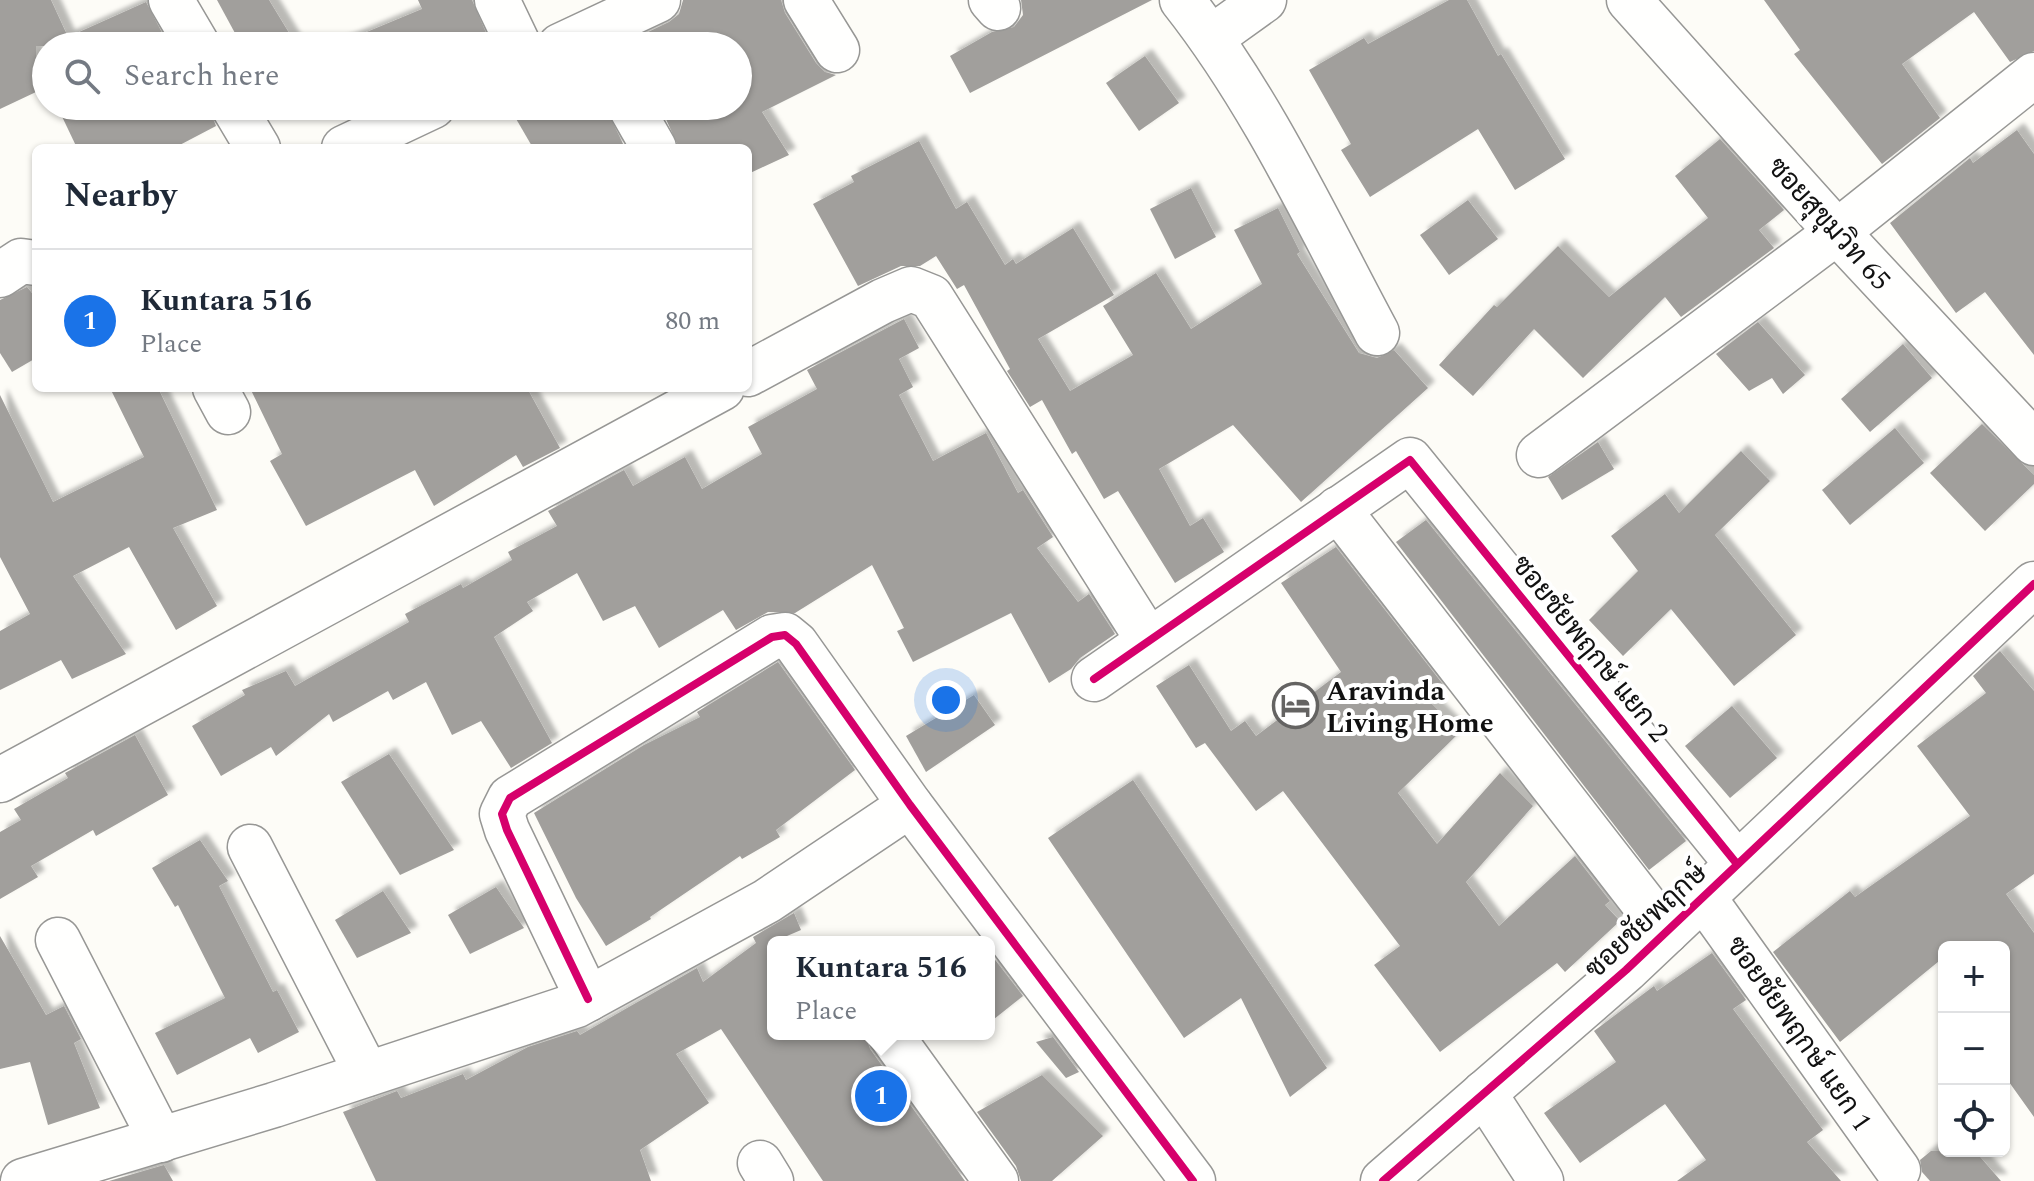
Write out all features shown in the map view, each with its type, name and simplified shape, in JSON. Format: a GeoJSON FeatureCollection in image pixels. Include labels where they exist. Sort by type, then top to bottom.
{"type":"FeatureCollection","features":[{"type":"Feature","properties":{"kind":"street"},"geometry":{"type":"LineString","coordinates":[[171,0],[190,32]]}},
{"type":"Feature","properties":{"kind":"street"},"geometry":{"type":"LineString","coordinates":[[497,0],[512,32]]}},
{"type":"Feature","properties":{"kind":"street"},"geometry":{"type":"LineString","coordinates":[[599,32],[658,0]]}},
{"type":"Feature","properties":{"kind":"street"},"geometry":{"type":"LineString","coordinates":[[806,0],[837,50]]}},
{"type":"Feature","properties":{"kind":"street"},"geometry":{"type":"LineString","coordinates":[[1182,0],[1211,38],[1309,204],[1377,333]]}},
{"type":"Feature","properties":{"kind":"street"},"geometry":{"type":"LineString","coordinates":[[1211,38],[1264,0]]}},
{"type":"Feature","properties":{"kind":"street","name":"ซอยสุขุมวิท 65"},"geometry":{"type":"LineString","coordinates":[[1629,0],[1837,232],[2034,443]]}},
{"type":"Feature","properties":{"kind":"street"},"geometry":{"type":"LineString","coordinates":[[1539,455],[1837,232],[2034,75]]}},
{"type":"Feature","properties":{"kind":"street"},"geometry":{"type":"LineString","coordinates":[[241,120],[256,144]]}},
{"type":"Feature","properties":{"kind":"street"},"geometry":{"type":"LineString","coordinates":[[352,144],[403,120]]}},
{"type":"Feature","properties":{"kind":"street"},"geometry":{"type":"LineString","coordinates":[[638,120],[652,144]]}},
{"type":"Feature","properties":{"kind":"street"},"geometry":{"type":"LineString","coordinates":[[0,275],[21,261],[32,262]]}},
{"type":"Feature","properties":{"kind":"street"},"geometry":{"type":"LineString","coordinates":[[752,372],[911,289],[931,297],[1148,640]]}},
{"type":"Feature","properties":{"kind":"street"},"geometry":{"type":"LineString","coordinates":[[0,780],[715,392]]}},
{"type":"Feature","properties":{"kind":"street","name":"ซอยชัยพฤกษ์ แยก 2"},"geometry":{"type":"LineString","coordinates":[[1338,509],[1410,460],[1737,864]]}},
{"type":"Feature","properties":{"kind":"street"},"geometry":{"type":"LineString","coordinates":[[1094,679],[1338,509],[1666,932]]}},
{"type":"Feature","properties":{"kind":"street","name":"ซอยชัยพฤกษ์"},"geometry":{"type":"LineString","coordinates":[[1383,1181],[1666,932],[2034,584]]}},
{"type":"Feature","properties":{"kind":"street"},"geometry":{"type":"LineString","coordinates":[[588,999],[507,830],[502,814],[510,798],[772,637],[785,635],[796,644],[910,805],[1193,1181]]}},
{"type":"Feature","properties":{"kind":"street"},"geometry":{"type":"LineString","coordinates":[[23,1181],[367,1074],[588,999],[767,901],[910,805]]}},
{"type":"Feature","properties":{"kind":"street"},"geometry":{"type":"LineString","coordinates":[[250,847],[367,1074]]}},
{"type":"Feature","properties":{"kind":"street","name":"ซอยชัยพฤกษ์ แยก 1"},"geometry":{"type":"LineString","coordinates":[[1703,897],[1898,1170]]}},
{"type":"Feature","properties":{"kind":"street"},"geometry":{"type":"LineString","coordinates":[[58,940],[161,1140]]}},
{"type":"Feature","properties":{"kind":"street"},"geometry":{"type":"LineString","coordinates":[[894,1040],[996,1181]]}},
{"type":"Feature","properties":{"kind":"street"},"geometry":{"type":"LineString","coordinates":[[1484,1093],[1541,1181]]}},
{"type":"Feature","properties":{"kind":"building"},"geometry":{"type":"Polygon","coordinates":[[[0,0],[51,0],[66,32],[32,32],[32,94],[0,109],[0,0]]]}},
{"type":"Feature","properties":{"kind":"building"},"geometry":{"type":"Polygon","coordinates":[[[217,0],[269,0],[288,32],[234,32],[217,0]]]}},
{"type":"Feature","properties":{"kind":"building"},"geometry":{"type":"Polygon","coordinates":[[[418,0],[472,0],[486,32],[367,32],[422,9],[418,0]]]}},
{"type":"Feature","properties":{"kind":"building"},"geometry":{"type":"Polygon","coordinates":[[[683,0],[781,0],[785,13],[816,63],[825,72],[836,75],[762,112],[789,155],[752,172],[752,144],[677,144],[666,120],[752,120],[752,32],[648,32],[679,14],[683,0]]]}},
{"type":"Feature","properties":{"kind":"building"},"geometry":{"type":"Polygon","coordinates":[[[1021,0],[1152,0],[970,93],[950,56],[992,32],[1014,27],[1023,15],[1021,0]]]}},
{"type":"Feature","properties":{"kind":"building"},"geometry":{"type":"Polygon","coordinates":[[[1449,0],[1467,0],[1498,56],[1501,54],[1565,159],[1515,190],[1478,129],[1370,197],[1341,150],[1351,144],[1309,70],[1364,38],[1368,44],[1449,0]]]}},
{"type":"Feature","properties":{"kind":"building"},"geometry":{"type":"Polygon","coordinates":[[[1764,0],[2034,0],[2034,51],[2010,62],[1974,12],[1902,64],[1940,118],[1882,164],[1794,54],[1800,50],[1764,0]]]}},
{"type":"Feature","properties":{"kind":"building"},"geometry":{"type":"Polygon","coordinates":[[[146,2],[162,32],[79,32],[146,2]]]}},
{"type":"Feature","properties":{"kind":"building"},"geometry":{"type":"Polygon","coordinates":[[[1145,56],[1179,103],[1139,131],[1106,83],[1145,56]]]}},
{"type":"Feature","properties":{"kind":"building"},"geometry":{"type":"Polygon","coordinates":[[[64,120],[214,120],[216,126],[182,144],[75,144],[64,120]]]}},
{"type":"Feature","properties":{"kind":"building"},"geometry":{"type":"Polygon","coordinates":[[[517,120],[612,120],[623,144],[531,144],[517,120]]]}},
{"type":"Feature","properties":{"kind":"building"},"geometry":{"type":"Polygon","coordinates":[[[2017,130],[2034,154],[2034,355],[1985,292],[1956,313],[1890,223],[1970,158],[1973,163],[2017,130]]]}},
{"type":"Feature","properties":{"kind":"building"},"geometry":{"type":"Polygon","coordinates":[[[1720,139],[1784,210],[1759,230],[1774,248],[1681,317],[1665,297],[1583,378],[1534,329],[1473,396],[1439,365],[1494,305],[1497,307],[1558,246],[1609,297],[1708,218],[1675,176],[1720,139]]]}},
{"type":"Feature","properties":{"kind":"building"},"geometry":{"type":"Polygon","coordinates":[[[919,141],[956,209],[967,202],[1005,265],[1013,259],[1016,264],[1073,228],[1114,295],[1038,339],[1070,391],[1133,355],[1103,306],[1156,273],[1191,329],[1262,284],[1234,230],[1278,208],[1300,252],[1297,254],[1359,353],[1377,358],[1394,350],[1428,388],[1301,502],[1233,425],[1159,469],[1190,526],[1203,518],[1224,552],[1175,583],[1118,491],[1104,499],[1076,451],[1072,454],[1042,400],[1030,407],[1007,371],[1010,369],[964,285],[957,289],[936,256],[920,266],[901,266],[858,286],[813,204],[854,182],[851,176],[919,141]]]}},
{"type":"Feature","properties":{"kind":"building"},"geometry":{"type":"Polygon","coordinates":[[[1191,188],[1216,237],[1175,259],[1150,209],[1191,188]]]}},
{"type":"Feature","properties":{"kind":"building"},"geometry":{"type":"Polygon","coordinates":[[[1468,200],[1498,239],[1449,275],[1420,235],[1468,200]]]}},
{"type":"Feature","properties":{"kind":"building"},"geometry":{"type":"Polygon","coordinates":[[[27,287],[32,293],[32,360],[12,372],[0,353],[0,300],[27,287]]]}},
{"type":"Feature","properties":{"kind":"building"},"geometry":{"type":"Polygon","coordinates":[[[904,319],[919,348],[899,359],[913,387],[899,395],[933,461],[986,433],[1018,493],[1023,490],[1053,537],[1037,548],[1078,602],[1089,594],[1115,634],[1080,658],[1071,669],[1049,683],[1011,613],[913,662],[897,631],[904,628],[872,565],[795,613],[768,612],[736,630],[723,610],[659,648],[635,606],[603,621],[577,573],[527,602],[533,611],[494,637],[552,743],[511,768],[481,721],[452,735],[426,682],[393,700],[388,691],[333,722],[329,714],[276,756],[271,747],[221,776],[192,726],[245,695],[242,690],[286,671],[295,686],[409,622],[405,614],[461,584],[463,588],[512,560],[508,552],[557,526],[548,511],[624,470],[633,486],[685,457],[702,489],[762,454],[748,427],[817,389],[807,370],[904,319]]]}},
{"type":"Feature","properties":{"kind":"building"},"geometry":{"type":"Polygon","coordinates":[[[1758,322],[1805,375],[1783,394],[1772,378],[1749,391],[1716,354],[1758,322]]]}},
{"type":"Feature","properties":{"kind":"building"},"geometry":{"type":"Polygon","coordinates":[[[1903,344],[1932,378],[1870,432],[1841,399],[1903,344]]]}},
{"type":"Feature","properties":{"kind":"building"},"geometry":{"type":"Polygon","coordinates":[[[112,392],[160,392],[217,510],[173,528],[217,606],[176,630],[129,547],[73,576],[126,654],[72,679],[61,660],[0,690],[0,631],[30,614],[0,557],[0,395],[53,502],[144,457],[112,392]]]}},
{"type":"Feature","properties":{"kind":"building"},"geometry":{"type":"Polygon","coordinates":[[[252,392],[529,392],[560,448],[523,467],[516,455],[434,506],[415,470],[306,526],[270,461],[282,454],[252,392]]]}},
{"type":"Feature","properties":{"kind":"building"},"geometry":{"type":"Polygon","coordinates":[[[1982,424],[2034,475],[2034,484],[1985,531],[1930,473],[1982,424]]]}},
{"type":"Feature","properties":{"kind":"building"},"geometry":{"type":"Polygon","coordinates":[[[1895,428],[1924,463],[1850,525],[1822,490],[1895,428]]]}},
{"type":"Feature","properties":{"kind":"building"},"geometry":{"type":"Polygon","coordinates":[[[1598,442],[1614,469],[1562,500],[1548,477],[1598,442]]]}},
{"type":"Feature","properties":{"kind":"building"},"geometry":{"type":"Polygon","coordinates":[[[1741,451],[1770,481],[1715,535],[1796,635],[1734,686],[1671,609],[1623,656],[1589,620],[1638,571],[1611,536],[1665,494],[1679,513],[1741,451]]]}},
{"type":"Feature","properties":{"kind":"building"},"geometry":{"type":"Polygon","coordinates":[[[1426,520],[1686,841],[1649,870],[1396,542],[1426,520]]]}},
{"type":"Feature","properties":{"kind":"building"},"geometry":{"type":"Polygon","coordinates":[[[1336,547],[1445,687],[1427,699],[1460,732],[1398,793],[1437,844],[1500,773],[1533,806],[1466,882],[1499,926],[1575,856],[1610,901],[1605,905],[1620,921],[1565,972],[1557,963],[1440,1052],[1374,965],[1400,946],[1283,791],[1256,811],[1205,743],[1196,748],[1156,686],[1189,665],[1231,731],[1245,721],[1256,736],[1341,672],[1281,583],[1336,547]]]}},
{"type":"Feature","properties":{"kind":"building"},"geometry":{"type":"Polygon","coordinates":[[[2000,651],[2034,691],[2034,874],[2006,894],[2034,933],[2034,1117],[2010,1083],[2010,941],[1938,941],[1938,962],[1840,1042],[1773,952],[1850,891],[1855,897],[1970,816],[1917,746],[1986,693],[1973,676],[2000,651]]]}},
{"type":"Feature","properties":{"kind":"building"},"geometry":{"type":"Polygon","coordinates":[[[778,662],[855,770],[776,830],[780,837],[742,859],[740,856],[651,919],[606,946],[576,898],[534,813],[644,745],[700,717],[697,712],[778,662]]]}},
{"type":"Feature","properties":{"kind":"building"},"geometry":{"type":"Polygon","coordinates":[[[974,695],[995,725],[926,772],[906,736],[974,695]]]}},
{"type":"Feature","properties":{"kind":"building"},"geometry":{"type":"Polygon","coordinates":[[[1732,706],[1777,758],[1730,798],[1685,746],[1732,706]]]}},
{"type":"Feature","properties":{"kind":"building"},"geometry":{"type":"Polygon","coordinates":[[[135,735],[168,795],[96,836],[93,830],[31,866],[38,877],[0,899],[0,832],[21,820],[14,809],[68,778],[65,773],[135,735]]]}},
{"type":"Feature","properties":{"kind":"building"},"geometry":{"type":"Polygon","coordinates":[[[389,754],[454,850],[400,875],[341,782],[389,754]]]}},
{"type":"Feature","properties":{"kind":"building"},"geometry":{"type":"Polygon","coordinates":[[[1133,780],[1327,1068],[1290,1097],[1241,998],[1184,1038],[1048,838],[1133,780]]]}},
{"type":"Feature","properties":{"kind":"building"},"geometry":{"type":"Polygon","coordinates":[[[200,840],[228,881],[219,886],[273,992],[277,990],[299,1032],[258,1053],[250,1038],[177,1075],[155,1033],[225,998],[178,905],[175,907],[152,868],[200,840]]]}},
{"type":"Feature","properties":{"kind":"building"},"geometry":{"type":"Polygon","coordinates":[[[496,887],[524,928],[470,954],[448,915],[496,887]]]}},
{"type":"Feature","properties":{"kind":"building"},"geometry":{"type":"Polygon","coordinates":[[[383,891],[411,933],[357,958],[335,920],[383,891]]]}},
{"type":"Feature","properties":{"kind":"building"},"geometry":{"type":"Polygon","coordinates":[[[794,913],[801,930],[787,936],[767,936],[767,1040],[867,1040],[870,1049],[965,1181],[823,1181],[721,1029],[676,1054],[709,1103],[640,1150],[651,1181],[376,1181],[343,1112],[397,1091],[401,1098],[463,1074],[466,1080],[528,1047],[577,1031],[580,1035],[697,968],[703,982],[756,943],[753,937],[794,913]]]}},
{"type":"Feature","properties":{"kind":"building"},"geometry":{"type":"Polygon","coordinates":[[[0,936],[46,1015],[64,1006],[81,1039],[74,1043],[100,1108],[48,1125],[30,1062],[0,1069],[0,936]]]}},
{"type":"Feature","properties":{"kind":"building"},"geometry":{"type":"Polygon","coordinates":[[[1712,953],[1746,1000],[1733,1009],[1823,1130],[1807,1142],[1841,1181],[1677,1181],[1706,1160],[1665,1104],[1580,1163],[1544,1113],[1616,1062],[1594,1031],[1654,986],[1657,991],[1712,953]]]}},
{"type":"Feature","properties":{"kind":"building"},"geometry":{"type":"Polygon","coordinates":[[[995,960],[1023,996],[995,1018],[995,960]]]}},
{"type":"Feature","properties":{"kind":"building"},"geometry":{"type":"Polygon","coordinates":[[[1053,1037],[1079,1072],[1066,1078],[1036,1042],[1053,1037]]]}},
{"type":"Feature","properties":{"kind":"building"},"geometry":{"type":"Polygon","coordinates":[[[1042,1075],[1103,1136],[1052,1181],[1021,1181],[1016,1166],[977,1112],[1042,1075]]]}},
{"type":"Feature","properties":{"kind":"building"},"geometry":{"type":"Polygon","coordinates":[[[1931,1151],[1938,1151],[1938,1157],[1980,1157],[2001,1181],[1930,1181],[1922,1172],[1920,1160],[1931,1151]]]}},
{"type":"Feature","properties":{"kind":"building"},"geometry":{"type":"Polygon","coordinates":[[[164,1165],[173,1181],[109,1181],[164,1165]]]}},
{"type":"Feature","properties":{"kind":"cycle path"},"geometry":{"type":"LineString","coordinates":[[1094,679],[1410,460],[1737,864]]}},
{"type":"Feature","properties":{"kind":"cycle path"},"geometry":{"type":"LineString","coordinates":[[1383,1181],[1626,970],[2034,584]]}},
{"type":"Feature","properties":{"kind":"cycle path"},"geometry":{"type":"LineString","coordinates":[[588,999],[507,830],[502,814],[510,798],[772,637],[785,635],[796,644],[910,805],[1193,1181]]}},
{"type":"Feature","properties":{"kind":"place","name":"Aravinda Living Home"},"geometry":{"type":"Point","coordinates":[1295,706]}},
{"type":"Feature","properties":{"kind":"place","name":"Kuntara 516"},"geometry":{"type":"Point","coordinates":[881,1096]}}]}
